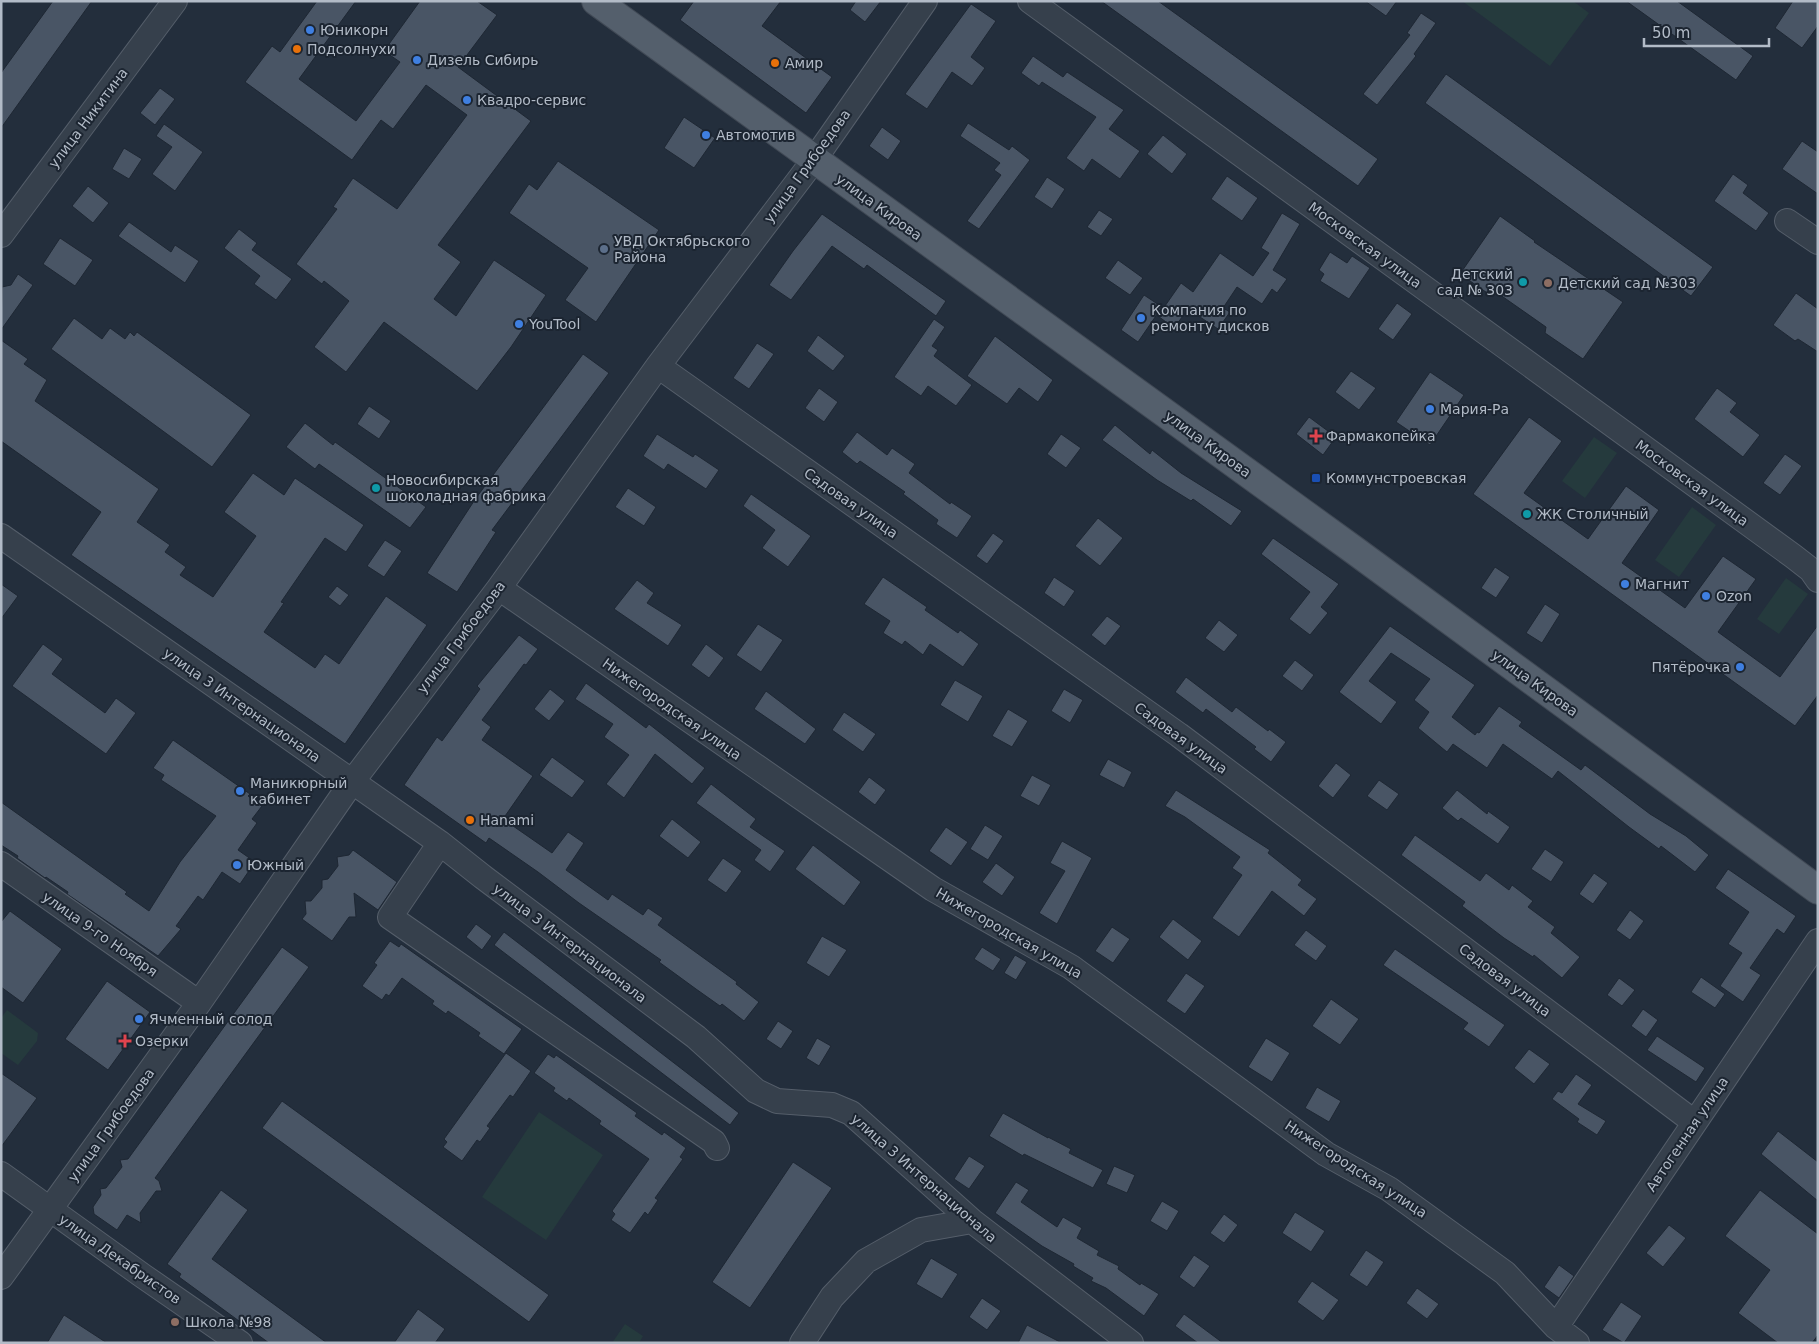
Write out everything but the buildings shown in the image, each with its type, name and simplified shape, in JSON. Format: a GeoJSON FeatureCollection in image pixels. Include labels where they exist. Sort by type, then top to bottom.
{"type":"FeatureCollection","features":[{"type":"Feature","properties":{"kind":"main road","name":"улица Кирова"},"geometry":{"type":"LineString","coordinates":[[596,1],[1362,556],[1818,890]]}},
{"type":"Feature","properties":{"kind":"street","name":"улица Никитина"},"geometry":{"type":"LineString","coordinates":[[1,235],[175,1]]}},
{"type":"Feature","properties":{"kind":"street","name":"улица Грибоедова"},"geometry":{"type":"LineString","coordinates":[[1,1277],[199,1003],[352,782],[499,588],[658,366],[814,160],[925,1]]}},
{"type":"Feature","properties":{"kind":"street","name":"Московская улица"},"geometry":{"type":"LineString","coordinates":[[1030,1],[1811,570],[1818,580]]}},
{"type":"Feature","properties":{"kind":"street"},"geometry":{"type":"LineString","coordinates":[[1787,221],[1818,242]]}},
{"type":"Feature","properties":{"kind":"street","name":"Садовая улица"},"geometry":{"type":"LineString","coordinates":[[658,366],[1179,735],[1694,1122]]}},
{"type":"Feature","properties":{"kind":"street","name":"улица 3 Интернационала"},"geometry":{"type":"LineString","coordinates":[[1,536],[440,843],[696,1037],[756,1091],[777,1101],[832,1105],[851,1113],[972,1221],[1131,1343]]}},
{"type":"Feature","properties":{"kind":"street","name":"Нижегородская улица"},"geometry":{"type":"LineString","coordinates":[[499,588],[933,889],[1071,967],[1326,1154],[1389,1189],[1505,1273],[1556,1327],[1577,1343]]}},
{"type":"Feature","properties":{"kind":"street"},"geometry":{"type":"LineString","coordinates":[[440,843],[390,917],[714,1142],[717,1148]]}},
{"type":"Feature","properties":{"kind":"street","name":"улица 9-го Ноября"},"geometry":{"type":"LineString","coordinates":[[1,864],[199,1003]]}},
{"type":"Feature","properties":{"kind":"street","name":"Автогенная улица"},"geometry":{"type":"LineString","coordinates":[[1556,1327],[1818,941]]}},
{"type":"Feature","properties":{"kind":"street","name":"улица Декабристов"},"geometry":{"type":"LineString","coordinates":[[1,1174],[240,1343]]}},
{"type":"Feature","properties":{"kind":"street"},"geometry":{"type":"LineString","coordinates":[[802,1343],[832,1297],[866,1260],[921,1230],[972,1221]]}},
{"type":"Feature","properties":{"kind":"green space"},"geometry":{"type":"Polygon","coordinates":[[[1462,1],[1573,1],[1589,13],[1550,66],[1462,1]]]}},
{"type":"Feature","properties":{"kind":"green space"},"geometry":{"type":"Polygon","coordinates":[[[1594,437],[1617,453],[1585,498],[1562,481],[1594,437]]]}},
{"type":"Feature","properties":{"kind":"green space"},"geometry":{"type":"Polygon","coordinates":[[[1692,507],[1716,525],[1679,577],[1655,560],[1692,507]]]}},
{"type":"Feature","properties":{"kind":"green space"},"geometry":{"type":"Polygon","coordinates":[[[1786,578],[1808,594],[1779,634],[1757,619],[1786,578]]]}},
{"type":"Feature","properties":{"kind":"green space"},"geometry":{"type":"Polygon","coordinates":[[[7,1010],[38,1033],[37,1041],[18,1065],[1,1053],[1,1018],[7,1010]]]}},
{"type":"Feature","properties":{"kind":"green space"},"geometry":{"type":"Polygon","coordinates":[[[539,1112],[603,1155],[546,1240],[482,1197],[539,1112]]]}},
{"type":"Feature","properties":{"kind":"green space"},"geometry":{"type":"Polygon","coordinates":[[[625,1324],[643,1336],[639,1343],[612,1343],[625,1324]]]}},
{"type":"Feature","properties":{"kind":"place","name":"Юникорн"},"geometry":{"type":"Point","coordinates":[310,30]}},
{"type":"Feature","properties":{"kind":"place","name":"Подсолнухи"},"geometry":{"type":"Point","coordinates":[297,49]}},
{"type":"Feature","properties":{"kind":"place","name":"Дизель Сибирь"},"geometry":{"type":"Point","coordinates":[417,60]}},
{"type":"Feature","properties":{"kind":"place","name":"Амир"},"geometry":{"type":"Point","coordinates":[775,63]}},
{"type":"Feature","properties":{"kind":"place","name":"Квадро-сервис"},"geometry":{"type":"Point","coordinates":[467,100]}},
{"type":"Feature","properties":{"kind":"place","name":"Автомотив"},"geometry":{"type":"Point","coordinates":[706,135]}},
{"type":"Feature","properties":{"kind":"place","name":"УВД Октябрьского Района"},"geometry":{"type":"Point","coordinates":[604,249]}},
{"type":"Feature","properties":{"kind":"place","name":"Детский сад № 303"},"geometry":{"type":"Point","coordinates":[1523,282]}},
{"type":"Feature","properties":{"kind":"place","name":"Детский сад №303"},"geometry":{"type":"Point","coordinates":[1548,283]}},
{"type":"Feature","properties":{"kind":"place","name":"Компания по ремонту дисков"},"geometry":{"type":"Point","coordinates":[1141,318]}},
{"type":"Feature","properties":{"kind":"place","name":"YouTool"},"geometry":{"type":"Point","coordinates":[519,324]}},
{"type":"Feature","properties":{"kind":"place","name":"Мария-Ра"},"geometry":{"type":"Point","coordinates":[1430,409]}},
{"type":"Feature","properties":{"kind":"place","name":"Фармакопейка"},"geometry":{"type":"Point","coordinates":[1316,436]}},
{"type":"Feature","properties":{"kind":"place","name":"Коммунстроевская"},"geometry":{"type":"Point","coordinates":[1316,478]}},
{"type":"Feature","properties":{"kind":"place","name":"Новосибирская шоколадная фабрика"},"geometry":{"type":"Point","coordinates":[376,488]}},
{"type":"Feature","properties":{"kind":"place","name":"ЖК Столичный"},"geometry":{"type":"Point","coordinates":[1527,514]}},
{"type":"Feature","properties":{"kind":"place","name":"Магнит"},"geometry":{"type":"Point","coordinates":[1625,584]}},
{"type":"Feature","properties":{"kind":"place","name":"Ozon"},"geometry":{"type":"Point","coordinates":[1706,596]}},
{"type":"Feature","properties":{"kind":"place","name":"Пятёрочка"},"geometry":{"type":"Point","coordinates":[1740,667]}},
{"type":"Feature","properties":{"kind":"place","name":"Маникюрный кабинет"},"geometry":{"type":"Point","coordinates":[240,791]}},
{"type":"Feature","properties":{"kind":"place","name":"Hanami"},"geometry":{"type":"Point","coordinates":[470,820]}},
{"type":"Feature","properties":{"kind":"place","name":"Южный"},"geometry":{"type":"Point","coordinates":[237,865]}},
{"type":"Feature","properties":{"kind":"place","name":"Ячменный солод"},"geometry":{"type":"Point","coordinates":[139,1019]}},
{"type":"Feature","properties":{"kind":"place","name":"Озерки"},"geometry":{"type":"Point","coordinates":[125,1041]}},
{"type":"Feature","properties":{"kind":"place","name":"Школа №98"},"geometry":{"type":"Point","coordinates":[175,1322]}}]}
